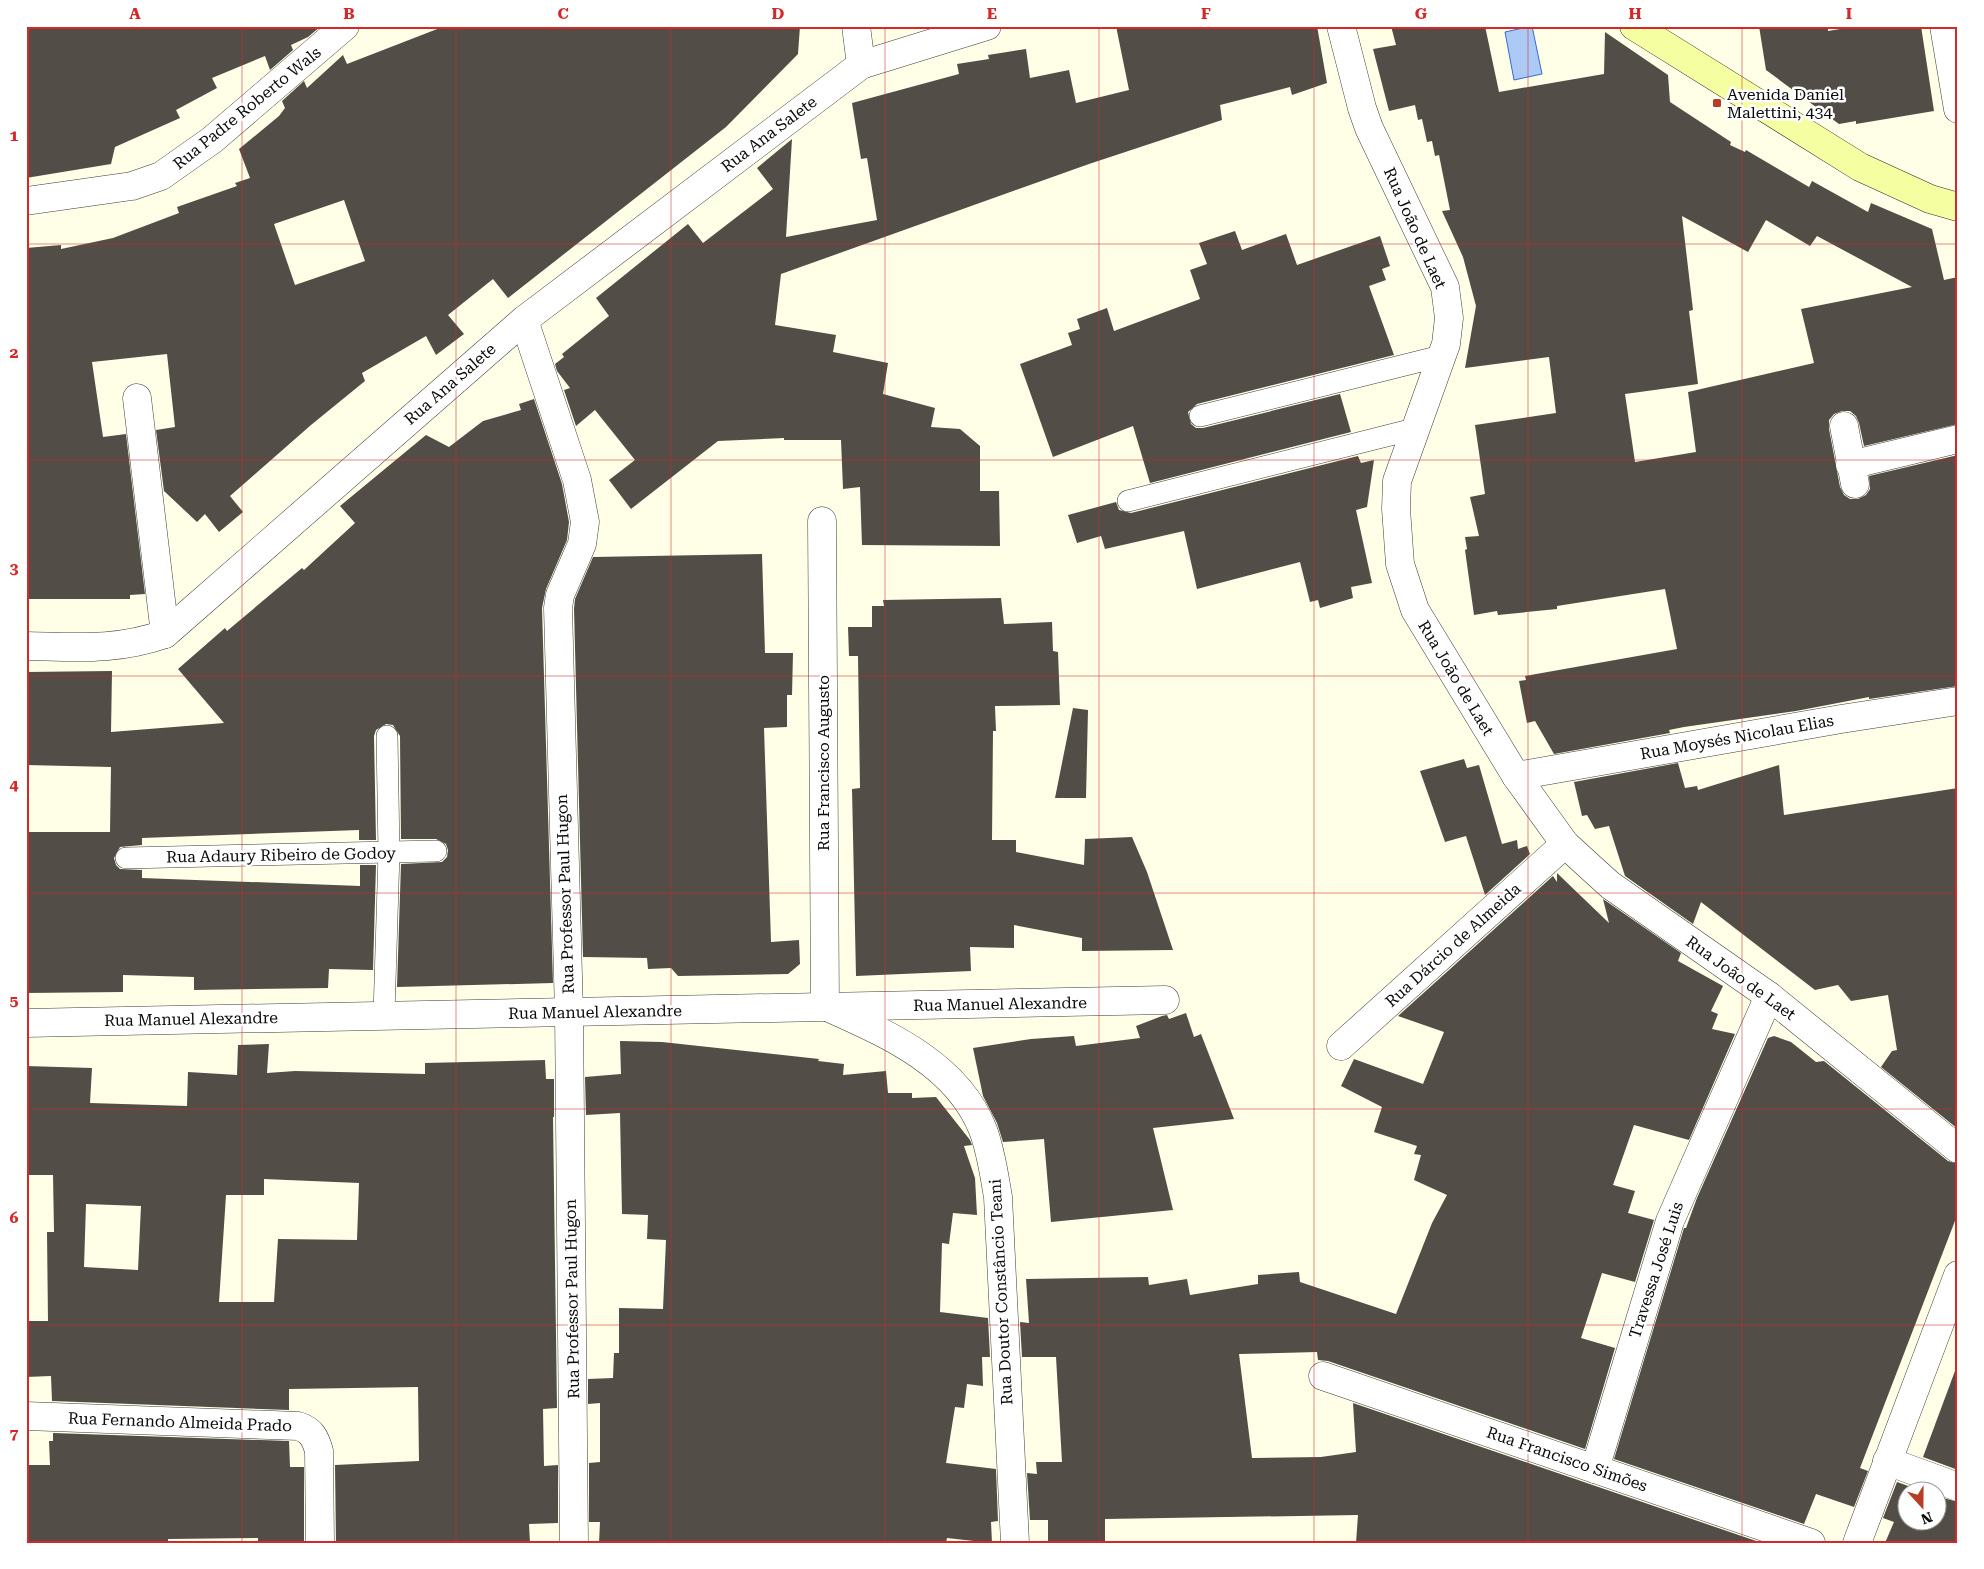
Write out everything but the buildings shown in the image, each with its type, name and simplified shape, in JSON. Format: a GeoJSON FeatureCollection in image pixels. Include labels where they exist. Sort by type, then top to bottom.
{"type":"FeatureCollection","features":[{"type":"Feature","properties":{"kind":"street","name":"Rua Padre Roberto Wals"},"geometry":{"type":"LineString","coordinates":[[26,201],[132,186],[161,176],[212,140],[345,26]]}},
{"type":"Feature","properties":{"kind":"street"},"geometry":{"type":"LineString","coordinates":[[856,26],[861,65],[987,26]]}},
{"type":"Feature","properties":{"kind":"street","name":"Rua João de Laet"},"geometry":{"type":"LineString","coordinates":[[1341,26],[1369,128],[1445,287],[1449,318],[1446,344],[1414,429],[1397,481],[1397,541],[1400,564],[1415,610],[1516,776],[1565,844],[1610,885],[1769,996],[1958,1149]]}},
{"type":"Feature","properties":{"kind":"street"},"geometry":{"type":"LineString","coordinates":[[1634,26],[1860,167],[1930,199],[1958,206]]}},
{"type":"Feature","properties":{"kind":"street"},"geometry":{"type":"LineString","coordinates":[[1944,26],[1958,109]]}},
{"type":"Feature","properties":{"kind":"street","name":"Rua Ana Salete"},"geometry":{"type":"LineString","coordinates":[[26,646],[116,647],[138,643],[165,634],[524,320],[861,65]]}},
{"type":"Feature","properties":{"kind":"street","name":"Rua Professor Paul Hugon"},"geometry":{"type":"LineString","coordinates":[[524,320],[577,480],[585,522],[582,544],[560,595],[558,608],[569,1013],[574,1543]]}},
{"type":"Feature","properties":{"kind":"street"},"geometry":{"type":"LineString","coordinates":[[137,398],[165,634]]}},
{"type":"Feature","properties":{"kind":"street"},"geometry":{"type":"LineString","coordinates":[[1844,426],[1853,474],[1958,439]]}},
{"type":"Feature","properties":{"kind":"street","name":"Rua Francisco Augusto"},"geometry":{"type":"LineString","coordinates":[[822,521],[825,1006]]}},
{"type":"Feature","properties":{"kind":"street","name":"Rua Moysés Nicolau Elias"},"geometry":{"type":"LineString","coordinates":[[1516,776],[1841,719],[1958,701]]}},
{"type":"Feature","properties":{"kind":"street","name":"Rua Dárcio de Almeida"},"geometry":{"type":"LineString","coordinates":[[1342,1046],[1565,844]]}},
{"type":"Feature","properties":{"kind":"street","name":"Travessa José Luis"},"geometry":{"type":"LineString","coordinates":[[1595,1469],[1670,1220],[1769,996]]}},
{"type":"Feature","properties":{"kind":"street","name":"Rua Manuel Alexandre"},"geometry":{"type":"LineString","coordinates":[[26,1023],[384,1014],[569,1013],[1165,1000]]}},
{"type":"Feature","properties":{"kind":"street","name":"Rua Doutor Constâncio Teani"},"geometry":{"type":"LineString","coordinates":[[825,1006],[884,1033],[936,1066],[965,1096],[983,1129],[992,1160],[998,1197],[1015,1543]]}},
{"type":"Feature","properties":{"kind":"street"},"geometry":{"type":"LineString","coordinates":[[1857,1543],[1958,1275]]}},
{"type":"Feature","properties":{"kind":"street","name":"Rua Francisco Simões"},"geometry":{"type":"LineString","coordinates":[[1323,1376],[1811,1543]]}},
{"type":"Feature","properties":{"kind":"street","name":"Rua Fernando Almeida Prado"},"geometry":{"type":"LineString","coordinates":[[26,1416],[298,1426],[308,1429],[315,1437],[319,1451],[320,1543]]}},
{"type":"Feature","properties":{"kind":"street"},"geometry":{"type":"LineString","coordinates":[[1887,1461],[1958,1487]]}},
{"type":"Feature","properties":{"kind":"lane"},"geometry":{"type":"LineString","coordinates":[[1200,416],[1441,356]]}},
{"type":"Feature","properties":{"kind":"lane"},"geometry":{"type":"LineString","coordinates":[[1128,500],[1414,429]]}},
{"type":"Feature","properties":{"kind":"lane"},"geometry":{"type":"LineString","coordinates":[[384,1014],[389,853],[388,736]]}},
{"type":"Feature","properties":{"kind":"lane","name":"Rua Adaury Ribeiro de Godoy"},"geometry":{"type":"LineString","coordinates":[[126,858],[436,851]]}},
{"type":"Feature","properties":{"kind":"water"},"geometry":{"type":"Polygon","coordinates":[[[1532,26],[1542,74],[1514,80],[1505,32],[1532,26]]]}},
{"type":"Feature","properties":{"kind":"place","name":"Avenida Daniel Malettini, 434"},"geometry":{"type":"Point","coordinates":[1717,103]}}]}
